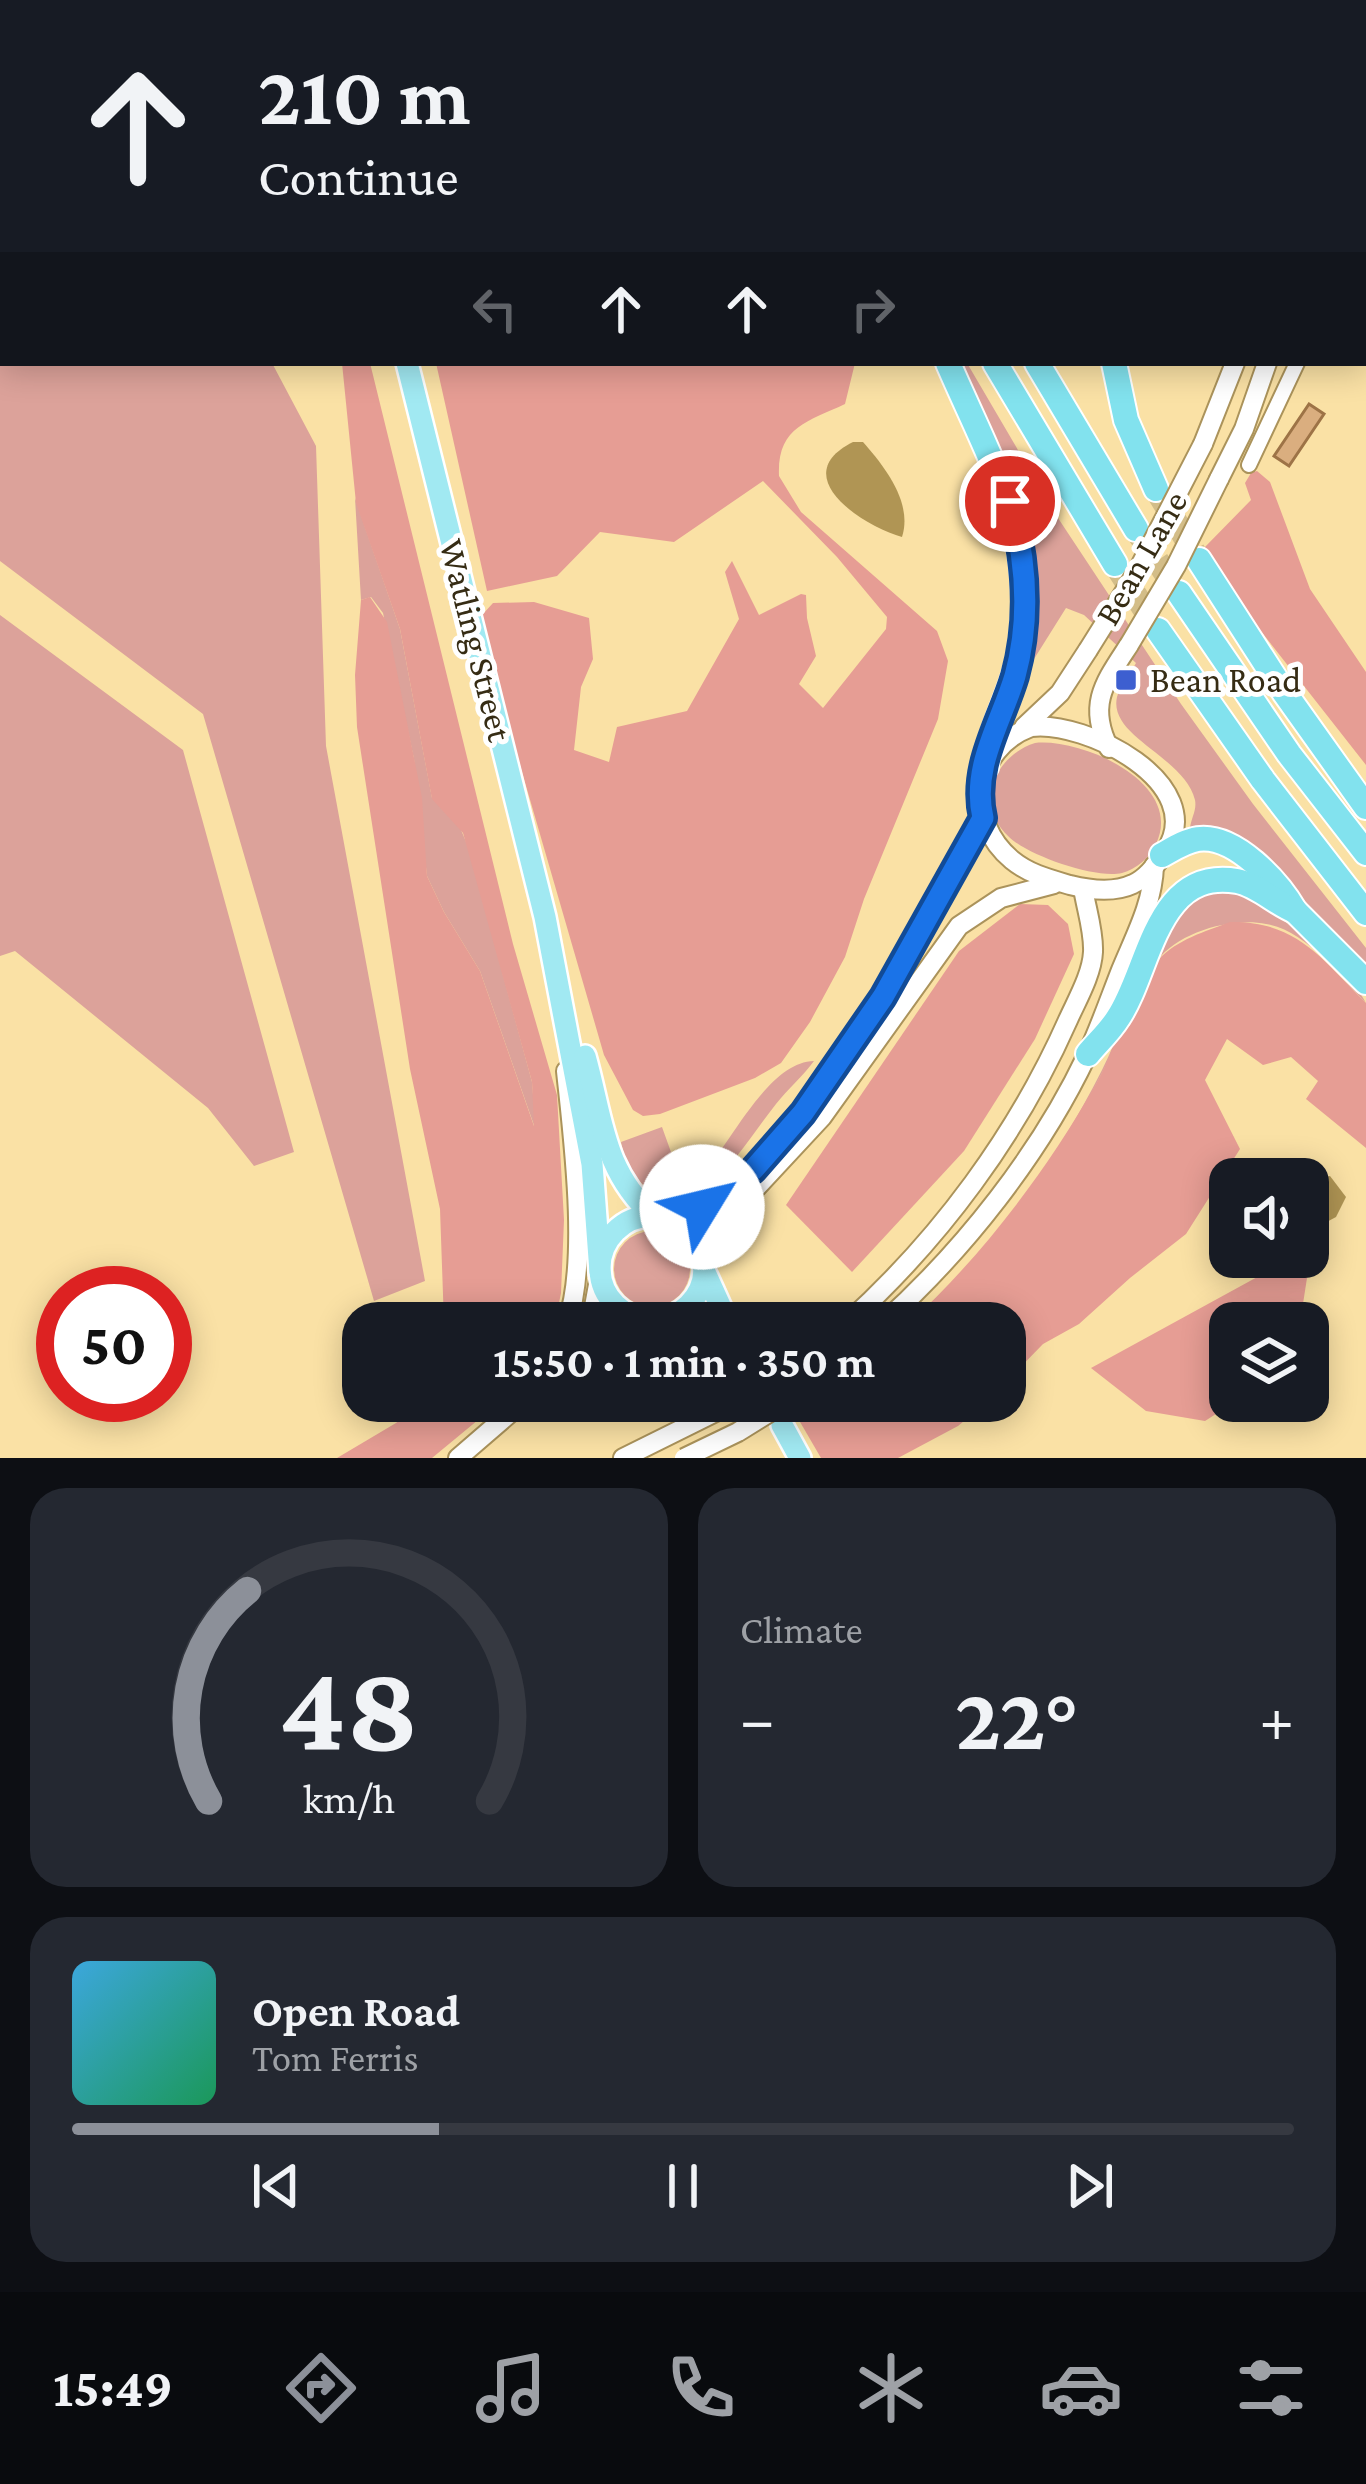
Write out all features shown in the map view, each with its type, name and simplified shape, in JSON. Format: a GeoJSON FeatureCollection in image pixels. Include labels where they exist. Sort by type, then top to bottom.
{"type":"FeatureCollection","features":[{"type":"Feature","properties":{"kind":"highway"},"geometry":{"type":"LineString","coordinates":[[949,366],[1010,501],[1024,578],[1016,670],[988,742],[986,766]]}},
{"type":"Feature","properties":{"kind":"highway"},"geometry":{"type":"LineString","coordinates":[[997,366],[1115,564]]}},
{"type":"Feature","properties":{"kind":"highway"},"geometry":{"type":"LineString","coordinates":[[1039,366],[1136,529]]}},
{"type":"Feature","properties":{"kind":"highway"},"geometry":{"type":"LineString","coordinates":[[1115,366],[1126,420],[1156,489]]}},
{"type":"Feature","properties":{"kind":"highway"},"geometry":{"type":"LineString","coordinates":[[1198,560],[1366,807]]}},
{"type":"Feature","properties":{"kind":"highway"},"geometry":{"type":"LineString","coordinates":[[1179,592],[1289,754],[1366,854]]}},
{"type":"Feature","properties":{"kind":"highway"},"geometry":{"type":"LineString","coordinates":[[1158,630],[1263,780],[1366,913]]}},
{"type":"Feature","properties":{"kind":"highway"},"geometry":{"type":"LineString","coordinates":[[1158,861],[1195,839],[1221,842],[1252,863],[1366,982]]}},
{"type":"Feature","properties":{"kind":"highway"},"geometry":{"type":"LineString","coordinates":[[1088,1054],[1120,1017],[1158,926],[1188,891],[1211,882],[1236,881],[1295,911]]}},
{"type":"Feature","properties":{"kind":"main road","name":"Watling Street"},"geometry":{"type":"LineString","coordinates":[[407,366],[544,917],[592,1165],[600,1273]]}},
{"type":"Feature","properties":{"kind":"main road","name":"Bean Lane"},"geometry":{"type":"LineString","coordinates":[[1016,733],[1060,693],[1138,570],[1203,443],[1234,366]]}},
{"type":"Feature","properties":{"kind":"main road","name":"Bean Lane"},"geometry":{"type":"LineString","coordinates":[[1109,748],[1098,722],[1104,686],[1176,566],[1244,429],[1266,366]]}},
{"type":"Feature","properties":{"kind":"main road"},"geometry":{"type":"LineString","coordinates":[[692,1302],[717,1230],[822,1117],[963,922],[995,901],[1039,885],[1082,888],[1127,886],[1158,861],[1172,840],[1175,822],[1166,792],[1147,768],[1068,729],[1035,726],[1016,733],[986,766],[980,788],[983,818],[1012,861],[1042,877],[1082,888]]}},
{"type":"Feature","properties":{"kind":"main road"},"geometry":{"type":"LineString","coordinates":[[595,1302],[611,1234],[631,1220],[659,1218],[716,1200],[753,1170],[803,1113],[883,997],[983,818]]}},
{"type":"Feature","properties":{"kind":"main road"},"geometry":{"type":"LineString","coordinates":[[906,1302],[996,1199],[1088,1054],[1152,895],[1158,861]]}},
{"type":"Feature","properties":{"kind":"main road"},"geometry":{"type":"LineString","coordinates":[[871,1302],[940,1229],[1017,1117],[1050,1057],[1093,953],[1082,888]]}},
{"type":"Feature","properties":{"kind":"main road","name":"Watling Street"},"geometry":{"type":"LineString","coordinates":[[544,917],[614,1168],[629,1193],[659,1218]]}},
{"type":"Feature","properties":{"kind":"main road"},"geometry":{"type":"LineString","coordinates":[[544,917],[541,950],[566,1069],[577,1226],[573,1302]]}},
{"type":"Feature","properties":{"kind":"main road"},"geometry":{"type":"LineString","coordinates":[[659,1218],[688,1232],[719,1302]]}},
{"type":"Feature","properties":{"kind":"main road"},"geometry":{"type":"LineString","coordinates":[[600,1273],[613,1302]]}},
{"type":"Feature","properties":{"kind":"main road"},"geometry":{"type":"LineString","coordinates":[[458,1458],[500,1422]]}},
{"type":"Feature","properties":{"kind":"main road"},"geometry":{"type":"LineString","coordinates":[[630,1455],[696,1422]]}},
{"type":"Feature","properties":{"kind":"main road"},"geometry":{"type":"LineString","coordinates":[[684,1458],[754,1422]]}},
{"type":"Feature","properties":{"kind":"main road"},"geometry":{"type":"LineString","coordinates":[[782,1425],[800,1458]]}},
{"type":"Feature","properties":{"kind":"street"},"geometry":{"type":"LineString","coordinates":[[1268,469],[1250,462],[1297,366]]}},
{"type":"Feature","properties":{"kind":"shaded area"},"geometry":{"type":"Polygon","coordinates":[[[0,366],[274,366],[316,446],[326,746],[425,1281],[374,1301],[203,714],[0,561],[0,366]]]}},
{"type":"Feature","properties":{"kind":"shaded area"},"geometry":{"type":"Polygon","coordinates":[[[342,366],[371,366],[513,944],[557,1095],[564,1220],[559,1302],[443,1302],[440,1209],[410,1069],[357,727],[355,675],[361,600],[370,597],[387,622],[422,798],[427,876],[480,971],[534,1126],[532,1082],[463,833],[432,799],[400,629],[356,503],[342,366]]]}},
{"type":"Feature","properties":{"kind":"shaded area"},"geometry":{"type":"Polygon","coordinates":[[[437,366],[854,366],[845,404],[789,436],[779,476],[801,512],[937,631],[948,661],[938,719],[845,957],[810,1022],[781,1063],[755,1078],[660,1114],[643,1116],[633,1110],[604,1055],[504,710],[482,615],[493,603],[534,602],[589,618],[593,659],[581,687],[574,750],[609,762],[617,727],[687,711],[739,619],[725,572],[732,561],[759,615],[806,595],[816,656],[799,684],[823,708],[886,629],[887,617],[763,481],[674,542],[600,532],[557,576],[487,591],[437,366]]]}},
{"type":"Feature","properties":{"kind":"shaded area"},"geometry":{"type":"Polygon","coordinates":[[[958,366],[969,366],[1056,515],[1181,704],[1366,948],[1366,972],[1323,927],[1190,828],[1195,800],[1188,785],[1135,736],[1117,711],[1118,693],[1136,663],[1084,615],[1066,608],[1029,667],[1034,582],[1029,545],[994,438],[958,366]]]}},
{"type":"Feature","properties":{"kind":"shaded area"},"geometry":{"type":"Polygon","coordinates":[[[853,442],[863,442],[895,486],[904,511],[902,537],[851,511],[828,484],[826,470],[834,455],[853,442]]]}},
{"type":"Feature","properties":{"kind":"shaded area"},"geometry":{"type":"Polygon","coordinates":[[[1257,471],[1270,482],[1310,589],[1366,672],[1366,765],[1242,607],[1204,548],[1251,500],[1245,483],[1257,471]]]}},
{"type":"Feature","properties":{"kind":"shaded area"},"geometry":{"type":"Polygon","coordinates":[[[355,498],[400,629],[432,798],[459,825],[469,849],[532,1082],[536,1131],[480,971],[427,876],[414,759],[383,613],[371,597],[361,600],[355,498]]]}},
{"type":"Feature","properties":{"kind":"shaded area"},"geometry":{"type":"Polygon","coordinates":[[[0,615],[183,750],[294,1152],[254,1166],[208,1108],[15,951],[0,956],[0,615]]]}},
{"type":"Feature","properties":{"kind":"shaded area"},"geometry":{"type":"Polygon","coordinates":[[[1035,743],[1055,743],[1102,757],[1143,784],[1156,802],[1161,822],[1156,844],[1146,858],[1122,873],[1096,873],[1046,858],[1009,837],[993,811],[993,783],[1009,759],[1035,743]]]}},
{"type":"Feature","properties":{"kind":"shaded area"},"geometry":{"type":"Polygon","coordinates":[[[1226,891],[1243,896],[1305,936],[1343,972],[1366,1003],[1321,956],[1281,928],[1238,923],[1192,935],[1166,951],[1148,974],[1100,1077],[1063,1140],[1102,1070],[1162,938],[1184,909],[1210,894],[1226,891]]]}},
{"type":"Feature","properties":{"kind":"shaded area"},"geometry":{"type":"Polygon","coordinates":[[[1020,904],[1048,905],[1068,924],[1074,954],[1035,1039],[964,1151],[852,1272],[786,1205],[959,951],[1020,904]]]}},
{"type":"Feature","properties":{"kind":"shaded area"},"geometry":{"type":"Polygon","coordinates":[[[1230,922],[1273,928],[1307,946],[1366,1003],[1366,1148],[1306,1099],[1318,1081],[1291,1057],[1263,1065],[1227,1039],[1205,1080],[1240,1149],[1234,1158],[1209,1158],[1209,1198],[1186,1234],[1079,1324],[1043,1344],[1026,1361],[1026,1302],[931,1302],[988,1240],[1056,1149],[1096,1084],[1147,973],[1192,937],[1230,922]]]}},
{"type":"Feature","properties":{"kind":"shaded area"},"geometry":{"type":"Polygon","coordinates":[[[814,1061],[733,1161],[702,1190],[688,1197],[661,1197],[631,1169],[621,1142],[662,1127],[681,1180],[699,1177],[764,1091],[797,1065],[814,1061]]]}},
{"type":"Feature","properties":{"kind":"shaded area"},"geometry":{"type":"Polygon","coordinates":[[[1063,1140],[1040,1175],[1015,1210],[988,1245],[931,1302],[992,1238],[1063,1140]]]}},
{"type":"Feature","properties":{"kind":"shaded area"},"geometry":{"type":"Polygon","coordinates":[[[1329,1176],[1346,1197],[1329,1221],[1329,1176]]]}},
{"type":"Feature","properties":{"kind":"shaded area"},"geometry":{"type":"Polygon","coordinates":[[[637,1234],[667,1234],[687,1254],[687,1284],[670,1302],[634,1302],[617,1284],[617,1254],[637,1234]]]}},
{"type":"Feature","properties":{"kind":"shaded area"},"geometry":{"type":"Polygon","coordinates":[[[1255,1278],[1307,1278],[1303,1302],[1212,1302],[1255,1278]]]}},
{"type":"Feature","properties":{"kind":"shaded area"},"geometry":{"type":"Polygon","coordinates":[[[1209,1303],[1209,1418],[1205,1421],[1146,1411],[1091,1368],[1209,1303]]]}},
{"type":"Feature","properties":{"kind":"shaded area"},"geometry":{"type":"Polygon","coordinates":[[[476,1422],[432,1458],[337,1458],[396,1423],[476,1422]]]}},
{"type":"Feature","properties":{"kind":"shaded area"},"geometry":{"type":"Polygon","coordinates":[[[800,1422],[963,1422],[898,1458],[821,1458],[800,1422]]]}},
{"type":"Feature","properties":{"kind":"building"},"geometry":{"type":"Polygon","coordinates":[[[1309,404],[1324,414],[1289,466],[1274,456],[1309,404]]]}},
{"type":"Feature","properties":{"kind":"tunnel"},"geometry":{"type":"LineString","coordinates":[[1156,489],[1198,559]]}},
{"type":"Feature","properties":{"kind":"tunnel"},"geometry":{"type":"LineString","coordinates":[[1137,531],[1179,593]]}},
{"type":"Feature","properties":{"kind":"tunnel"},"geometry":{"type":"LineString","coordinates":[[1115,564],[1158,630]]}},
{"type":"Feature","properties":{"kind":"place","name":"Bean Road"},"geometry":{"type":"Point","coordinates":[1126,680]}},
{"type":"Feature","properties":{"kind":"route"},"geometry":{"type":"LineString","coordinates":[[702,1207],[753,1170],[803,1113],[883,997],[983,818],[980,788],[988,742],[1016,670],[1024,615],[1020,540],[1010,501]]}}]}
